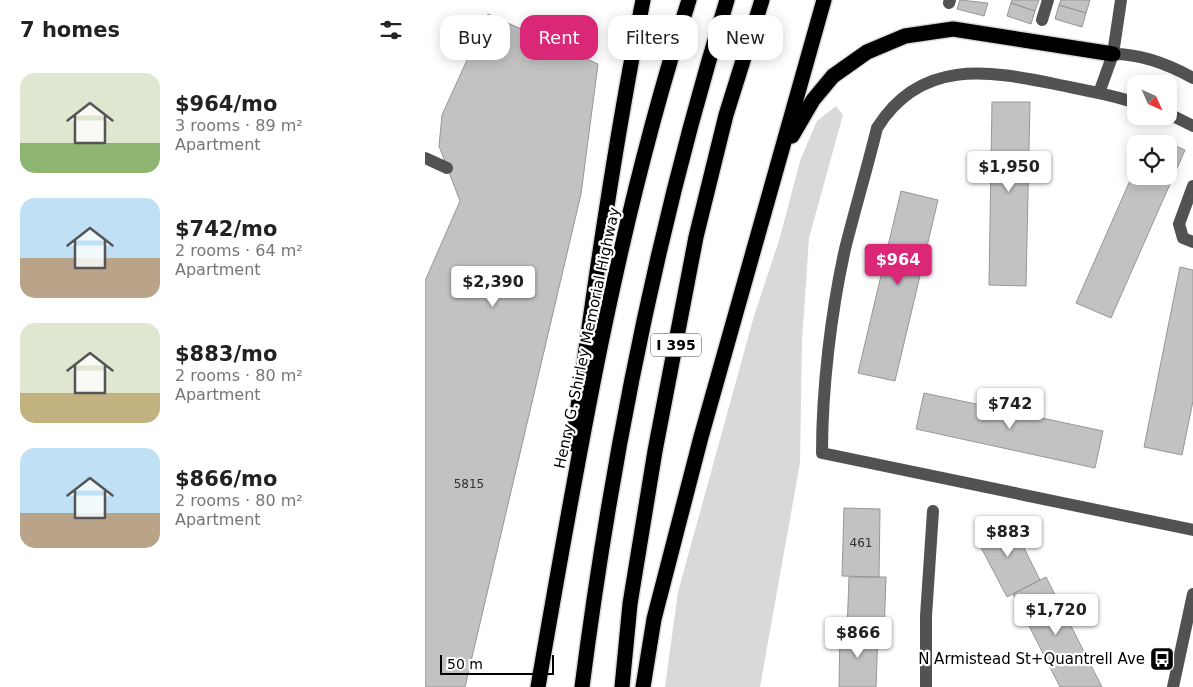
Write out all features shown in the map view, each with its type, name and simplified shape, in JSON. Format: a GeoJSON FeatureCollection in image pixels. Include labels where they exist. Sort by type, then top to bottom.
{"type":"FeatureCollection","features":[{"type":"Feature","properties":{"kind":"highway"},"geometry":{"type":"LineString","coordinates":[[547,638],[595,281],[622,109],[643,0]]}},
{"type":"Feature","properties":{"kind":"highway","name":"Henry G. Shirley Memorial Highway"},"geometry":{"type":"LineString","coordinates":[[539,687],[619,260],[668,63],[689,0]]}},
{"type":"Feature","properties":{"kind":"highway"},"geometry":{"type":"LineString","coordinates":[[582,687],[596,578],[627,396],[660,245],[703,77],[727,0]]}},
{"type":"Feature","properties":{"kind":"highway","name":"I 395"},"geometry":{"type":"LineString","coordinates":[[621,687],[630,604],[655,451],[696,237],[726,115],[761,0]]}},
{"type":"Feature","properties":{"kind":"highway"},"geometry":{"type":"LineString","coordinates":[[643,687],[654,619],[701,437],[823,0]]}},
{"type":"Feature","properties":{"kind":"highway"},"geometry":{"type":"LineString","coordinates":[[770,190],[789,142],[813,100],[833,76],[849,63],[887,43],[905,36],[953,29],[1113,54]]}},
{"type":"Feature","properties":{"kind":"street"},"geometry":{"type":"LineString","coordinates":[[1041,20],[1048,0]]}},
{"type":"Feature","properties":{"kind":"street"},"geometry":{"type":"LineString","coordinates":[[1099,93],[1113,54],[1121,0]]}},
{"type":"Feature","properties":{"kind":"street"},"geometry":{"type":"LineString","coordinates":[[1113,54],[1142,57],[1193,78]]}},
{"type":"Feature","properties":{"kind":"street"},"geometry":{"type":"LineString","coordinates":[[1127,101],[1001,73],[960,74],[940,78],[920,88],[902,99],[888,111],[877,128],[845,250],[834,313],[821,453],[1193,530]]}},
{"type":"Feature","properties":{"kind":"street"},"geometry":{"type":"LineString","coordinates":[[1177,118],[1193,126]]}},
{"type":"Feature","properties":{"kind":"street"},"geometry":{"type":"LineString","coordinates":[[425,158],[447,168]]}},
{"type":"Feature","properties":{"kind":"street"},"geometry":{"type":"LineString","coordinates":[[1193,186],[1179,224],[1183,238],[1193,242]]}},
{"type":"Feature","properties":{"kind":"street"},"geometry":{"type":"LineString","coordinates":[[926,687],[926,616],[933,511]]}},
{"type":"Feature","properties":{"kind":"street"},"geometry":{"type":"LineString","coordinates":[[1173,687],[1193,594]]}},
{"type":"Feature","properties":{"kind":"shaded area"},"geometry":{"type":"Polygon","coordinates":[[[836,106],[843,115],[809,238],[802,341],[800,463],[760,687],[665,687],[678,592],[754,316],[780,237],[800,161],[817,121],[836,106]]]}},
{"type":"Feature","properties":{"kind":"building"},"geometry":{"type":"Polygon","coordinates":[[[960,0],[988,3],[984,16],[957,9],[960,0]]]}},
{"type":"Feature","properties":{"kind":"building"},"geometry":{"type":"Polygon","coordinates":[[[1012,0],[1039,0],[1035,11],[1011,3],[1012,0]]]}},
{"type":"Feature","properties":{"kind":"building"},"geometry":{"type":"Polygon","coordinates":[[[1061,0],[1090,0],[1086,13],[1059,5],[1061,0]]]}},
{"type":"Feature","properties":{"kind":"building"},"geometry":{"type":"Polygon","coordinates":[[[1011,3],[1035,11],[1031,24],[1007,16],[1011,3]]]}},
{"type":"Feature","properties":{"kind":"building"},"geometry":{"type":"Polygon","coordinates":[[[1059,5],[1086,13],[1082,27],[1055,19],[1059,5]]]}},
{"type":"Feature","properties":{"kind":"building"},"geometry":{"type":"Polygon","coordinates":[[[510,24],[520,29],[520,60],[589,60],[598,64],[581,194],[465,687],[425,687],[425,281],[460,201],[439,146],[442,115],[467,60],[510,60],[510,24]]]}},
{"type":"Feature","properties":{"kind":"building"},"geometry":{"type":"Polygon","coordinates":[[[992,102],[1030,102],[1026,286],[989,285],[992,102]]]}},
{"type":"Feature","properties":{"kind":"building"},"geometry":{"type":"Polygon","coordinates":[[[1177,147],[1185,150],[1177,168],[1177,147]]]}},
{"type":"Feature","properties":{"kind":"building"},"geometry":{"type":"Polygon","coordinates":[[[1128,185],[1170,185],[1111,318],[1076,303],[1128,185]]]}},
{"type":"Feature","properties":{"kind":"building"},"geometry":{"type":"Polygon","coordinates":[[[901,191],[938,200],[895,381],[858,373],[901,191]]]}},
{"type":"Feature","properties":{"kind":"building"},"geometry":{"type":"Polygon","coordinates":[[[1180,267],[1193,270],[1193,401],[1182,455],[1144,447],[1180,267]]]}},
{"type":"Feature","properties":{"kind":"building"},"geometry":{"type":"Polygon","coordinates":[[[924,393],[1103,431],[1095,468],[916,429],[924,393]]]}},
{"type":"Feature","properties":{"kind":"building"},"geometry":{"type":"Polygon","coordinates":[[[844,508],[880,509],[879,577],[842,576],[844,508]]]}},
{"type":"Feature","properties":{"kind":"building"},"geometry":{"type":"Polygon","coordinates":[[[1009,518],[1040,580],[1007,597],[975,536],[1009,518]]]}},
{"type":"Feature","properties":{"kind":"building"},"geometry":{"type":"Polygon","coordinates":[[[849,577],[886,577],[884,633],[847,632],[849,577]]]}},
{"type":"Feature","properties":{"kind":"building"},"geometry":{"type":"Polygon","coordinates":[[[1046,577],[1102,687],[1060,687],[1013,594],[1046,577]]]}},
{"type":"Feature","properties":{"kind":"building"},"geometry":{"type":"Polygon","coordinates":[[[840,632],[878,632],[876,687],[839,687],[840,632]]]}},
{"type":"Feature","properties":{"kind":"place","name":"N Armistead St+Quantrell Ave"},"geometry":{"type":"Point","coordinates":[1162,659]}}]}
